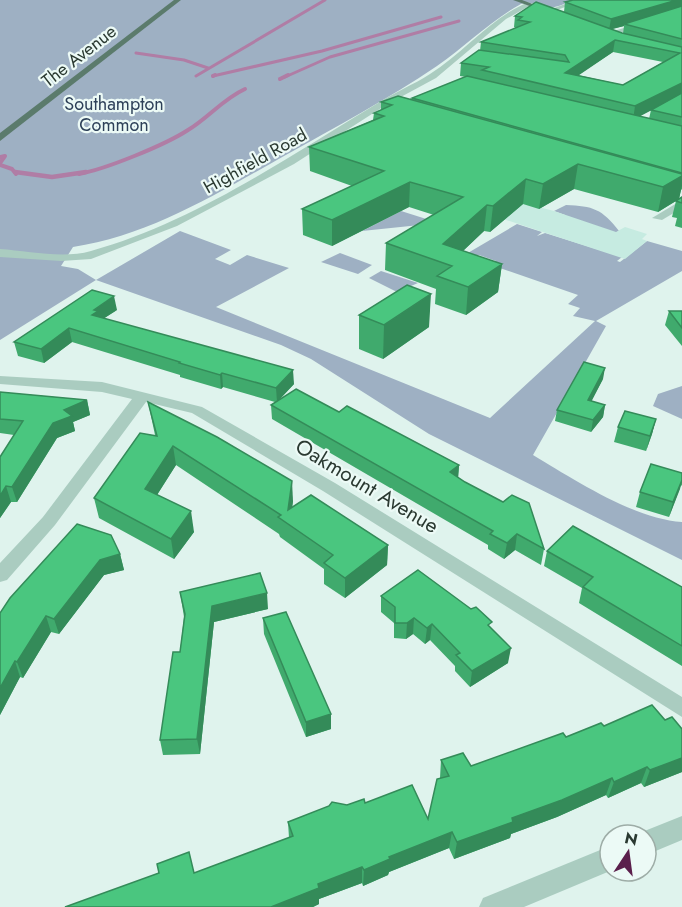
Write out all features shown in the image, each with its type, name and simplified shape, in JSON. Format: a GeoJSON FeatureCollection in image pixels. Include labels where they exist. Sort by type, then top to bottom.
{"type":"FeatureCollection","features":[{"type":"Feature","properties":{"kind":"main road","name":"The Avenue"},"geometry":{"type":"LineString","coordinates":[[0,138],[178,0]]}},
{"type":"Feature","properties":{"kind":"main road"},"geometry":{"type":"LineString","coordinates":[[516,0],[563,17]]}},
{"type":"Feature","properties":{"kind":"main road"},"geometry":{"type":"LineString","coordinates":[[594,30],[624,41]]}},
{"type":"Feature","properties":{"kind":"street"},"geometry":{"type":"LineString","coordinates":[[549,11],[582,0]]}},
{"type":"Feature","properties":{"kind":"street","name":"Highfield Road"},"geometry":{"type":"LineString","coordinates":[[0,253],[78,256],[128,243],[207,208],[433,76],[479,41],[504,18],[529,4]]}},
{"type":"Feature","properties":{"kind":"street"},"geometry":{"type":"LineString","coordinates":[[605,35],[682,12]]}},
{"type":"Feature","properties":{"kind":"street"},"geometry":{"type":"LineString","coordinates":[[654,21],[674,25]]}},
{"type":"Feature","properties":{"kind":"street"},"geometry":{"type":"LineString","coordinates":[[459,55],[470,57]]}},
{"type":"Feature","properties":{"kind":"street"},"geometry":{"type":"LineString","coordinates":[[433,76],[446,79]]}},
{"type":"Feature","properties":{"kind":"street"},"geometry":{"type":"LineString","coordinates":[[378,107],[397,112]]}},
{"type":"Feature","properties":{"kind":"street"},"geometry":{"type":"LineString","coordinates":[[658,219],[682,203]]}},
{"type":"Feature","properties":{"kind":"street","name":"Oakmount Avenue"},"geometry":{"type":"LineString","coordinates":[[0,380],[93,386],[143,395],[197,410],[328,488],[682,708]]}},
{"type":"Feature","properties":{"kind":"street"},"geometry":{"type":"LineString","coordinates":[[0,575],[49,521],[143,395]]}},
{"type":"Feature","properties":{"kind":"street"},"geometry":{"type":"LineString","coordinates":[[658,838],[682,828]]}},
{"type":"Feature","properties":{"kind":"street"},"geometry":{"type":"LineString","coordinates":[[492,907],[598,863]]}},
{"type":"Feature","properties":{"kind":"green space","name":"Southampton Common"},"geometry":{"type":"Polygon","coordinates":[[[0,0],[573,0],[554,7],[531,3],[521,4],[418,78],[234,184],[156,223],[129,233],[73,247],[61,266],[78,269],[96,280],[0,340],[0,0]]]}},
{"type":"Feature","properties":{"kind":"green space"},"geometry":{"type":"Polygon","coordinates":[[[566,205],[583,206],[596,210],[602,213],[619,231],[616,233],[563,217],[565,215],[554,211],[566,205]]]}},
{"type":"Feature","properties":{"kind":"green space"},"geometry":{"type":"Polygon","coordinates":[[[401,211],[439,223],[362,231],[401,211]]]}},
{"type":"Feature","properties":{"kind":"green space"},"geometry":{"type":"Polygon","coordinates":[[[517,224],[542,232],[537,236],[545,233],[622,257],[617,261],[620,262],[647,241],[682,251],[682,271],[596,321],[606,326],[533,455],[624,506],[644,514],[682,522],[682,560],[429,434],[311,359],[281,345],[96,280],[180,231],[231,250],[215,259],[230,265],[247,255],[289,268],[216,307],[490,418],[595,321],[573,316],[580,308],[568,304],[578,295],[494,266],[496,261],[479,255],[461,257],[517,224]]]}},
{"type":"Feature","properties":{"kind":"green space"},"geometry":{"type":"Polygon","coordinates":[[[340,253],[372,265],[358,274],[321,262],[340,253]]]}},
{"type":"Feature","properties":{"kind":"green space"},"geometry":{"type":"Polygon","coordinates":[[[381,271],[418,283],[397,292],[369,278],[381,271]]]}},
{"type":"Feature","properties":{"kind":"green space"},"geometry":{"type":"Polygon","coordinates":[[[682,386],[682,419],[653,406],[658,394],[682,386]]]}},
{"type":"Feature","properties":{"kind":"shaded area"},"geometry":{"type":"Polygon","coordinates":[[[504,198],[554,211],[616,232],[625,227],[647,234],[642,239],[647,241],[625,259],[497,217],[504,198]]]}},
{"type":"Feature","properties":{"kind":"building"},"geometry":{"type":"Polygon","coordinates":[[[573,0],[677,0],[611,19],[565,2],[573,0]]]}},
{"type":"Feature","properties":{"kind":"building"},"geometry":{"type":"Polygon","coordinates":[[[536,2],[622,33],[682,47],[682,83],[635,106],[482,70],[489,67],[461,63],[479,50],[569,62],[565,55],[481,42],[530,22],[518,20],[522,17],[515,16],[536,2]],[[615,40],[565,73],[623,85],[680,53],[615,40]]]}},
{"type":"Feature","properties":{"kind":"building"},"geometry":{"type":"Polygon","coordinates":[[[682,6],[682,39],[624,24],[682,6]]]}},
{"type":"Feature","properties":{"kind":"building"},"geometry":{"type":"Polygon","coordinates":[[[467,76],[682,126],[682,173],[412,98],[467,76]]]}},
{"type":"Feature","properties":{"kind":"building"},"geometry":{"type":"Polygon","coordinates":[[[682,93],[682,117],[651,110],[682,93]]]}},
{"type":"Feature","properties":{"kind":"building"},"geometry":{"type":"Polygon","coordinates":[[[398,96],[682,174],[682,176],[663,187],[578,164],[543,184],[526,179],[493,206],[487,205],[443,244],[502,264],[468,287],[437,276],[452,266],[386,243],[463,197],[410,182],[332,220],[302,209],[384,171],[309,147],[384,116],[374,113],[392,105],[381,102],[398,96]]]}},
{"type":"Feature","properties":{"kind":"building"},"geometry":{"type":"Polygon","coordinates":[[[407,285],[431,294],[384,325],[359,315],[407,285]]]}},
{"type":"Feature","properties":{"kind":"building"},"geometry":{"type":"Polygon","coordinates":[[[92,290],[114,296],[94,310],[98,311],[92,315],[293,370],[276,388],[222,373],[220,375],[69,328],[41,349],[14,342],[92,290]]]}},
{"type":"Feature","properties":{"kind":"building"},"geometry":{"type":"Polygon","coordinates":[[[669,311],[682,311],[682,328],[669,311]]]}},
{"type":"Feature","properties":{"kind":"building"},"geometry":{"type":"Polygon","coordinates":[[[584,362],[605,368],[588,400],[605,405],[593,420],[557,410],[584,362]]]}},
{"type":"Feature","properties":{"kind":"building"},"geometry":{"type":"Polygon","coordinates":[[[296,389],[339,412],[347,406],[459,465],[450,472],[503,502],[512,495],[529,503],[544,549],[517,534],[507,543],[490,534],[493,531],[271,405],[296,389]]]}},
{"type":"Feature","properties":{"kind":"building"},"geometry":{"type":"Polygon","coordinates":[[[0,392],[87,400],[64,410],[72,416],[53,423],[12,487],[6,486],[0,496],[0,457],[23,421],[0,419],[0,392]]]}},
{"type":"Feature","properties":{"kind":"building"},"geometry":{"type":"Polygon","coordinates":[[[148,402],[217,437],[292,481],[288,510],[311,495],[388,545],[345,578],[324,563],[333,555],[278,517],[281,515],[173,446],[145,489],[191,511],[171,539],[94,498],[140,433],[157,436],[148,402]]]}},
{"type":"Feature","properties":{"kind":"building"},"geometry":{"type":"Polygon","coordinates":[[[625,411],[656,419],[650,436],[618,427],[625,411]]]}},
{"type":"Feature","properties":{"kind":"building"},"geometry":{"type":"Polygon","coordinates":[[[651,464],[682,473],[682,480],[673,502],[640,492],[651,464]]]}},
{"type":"Feature","properties":{"kind":"building"},"geometry":{"type":"Polygon","coordinates":[[[77,524],[111,535],[120,554],[100,560],[54,619],[46,616],[17,662],[15,661],[0,688],[0,613],[10,598],[77,524]]]}},
{"type":"Feature","properties":{"kind":"building"},"geometry":{"type":"Polygon","coordinates":[[[573,526],[682,587],[682,646],[583,587],[593,577],[547,551],[573,526]]]}},
{"type":"Feature","properties":{"kind":"building"},"geometry":{"type":"Polygon","coordinates":[[[418,570],[471,609],[476,607],[492,622],[488,625],[511,648],[472,671],[456,655],[460,653],[432,624],[427,628],[414,618],[407,623],[395,623],[395,607],[381,596],[418,570]]]}},
{"type":"Feature","properties":{"kind":"building"},"geometry":{"type":"Polygon","coordinates":[[[260,573],[267,593],[212,606],[197,739],[160,740],[173,652],[180,652],[185,614],[180,592],[260,573]]]}},
{"type":"Feature","properties":{"kind":"building"},"geometry":{"type":"Polygon","coordinates":[[[286,612],[331,714],[306,722],[263,618],[286,612]]]}},
{"type":"Feature","properties":{"kind":"building"},"geometry":{"type":"Polygon","coordinates":[[[652,705],[665,720],[672,717],[682,729],[682,758],[650,770],[647,767],[614,782],[612,778],[562,800],[512,818],[513,822],[457,842],[452,832],[389,857],[390,859],[364,870],[362,867],[318,884],[319,888],[271,907],[65,907],[159,873],[157,864],[189,852],[194,873],[293,836],[288,822],[329,806],[332,802],[347,805],[364,799],[365,803],[412,785],[428,819],[437,779],[449,776],[441,760],[463,753],[471,766],[563,733],[566,737],[601,723],[604,726],[652,705]]]}},
{"type":"Feature","properties":{"kind":"waterway"},"geometry":{"type":"LineString","coordinates":[[196,76],[325,0]]}},
{"type":"Feature","properties":{"kind":"waterway"},"geometry":{"type":"LineString","coordinates":[[215,75],[213,76],[322,51],[441,17]]}},
{"type":"Feature","properties":{"kind":"waterway"},"geometry":{"type":"LineString","coordinates":[[285,77],[330,57],[459,21]]}},
{"type":"Feature","properties":{"kind":"waterway"},"geometry":{"type":"LineString","coordinates":[[136,53],[184,60],[208,68]]}},
{"type":"Feature","properties":{"kind":"waterway"},"geometry":{"type":"LineString","coordinates":[[280,79],[288,75]]}},
{"type":"Feature","properties":{"kind":"waterway"},"geometry":{"type":"LineString","coordinates":[[79,174],[119,162],[178,136],[245,89]]}},
{"type":"Feature","properties":{"kind":"waterway"},"geometry":{"type":"LineString","coordinates":[[0,157],[5,156],[0,163]]}},
{"type":"Feature","properties":{"kind":"waterway"},"geometry":{"type":"LineString","coordinates":[[0,165],[12,169],[16,174]]}},
{"type":"Feature","properties":{"kind":"waterway"},"geometry":{"type":"LineString","coordinates":[[15,172],[52,177],[86,172]]}}]}
